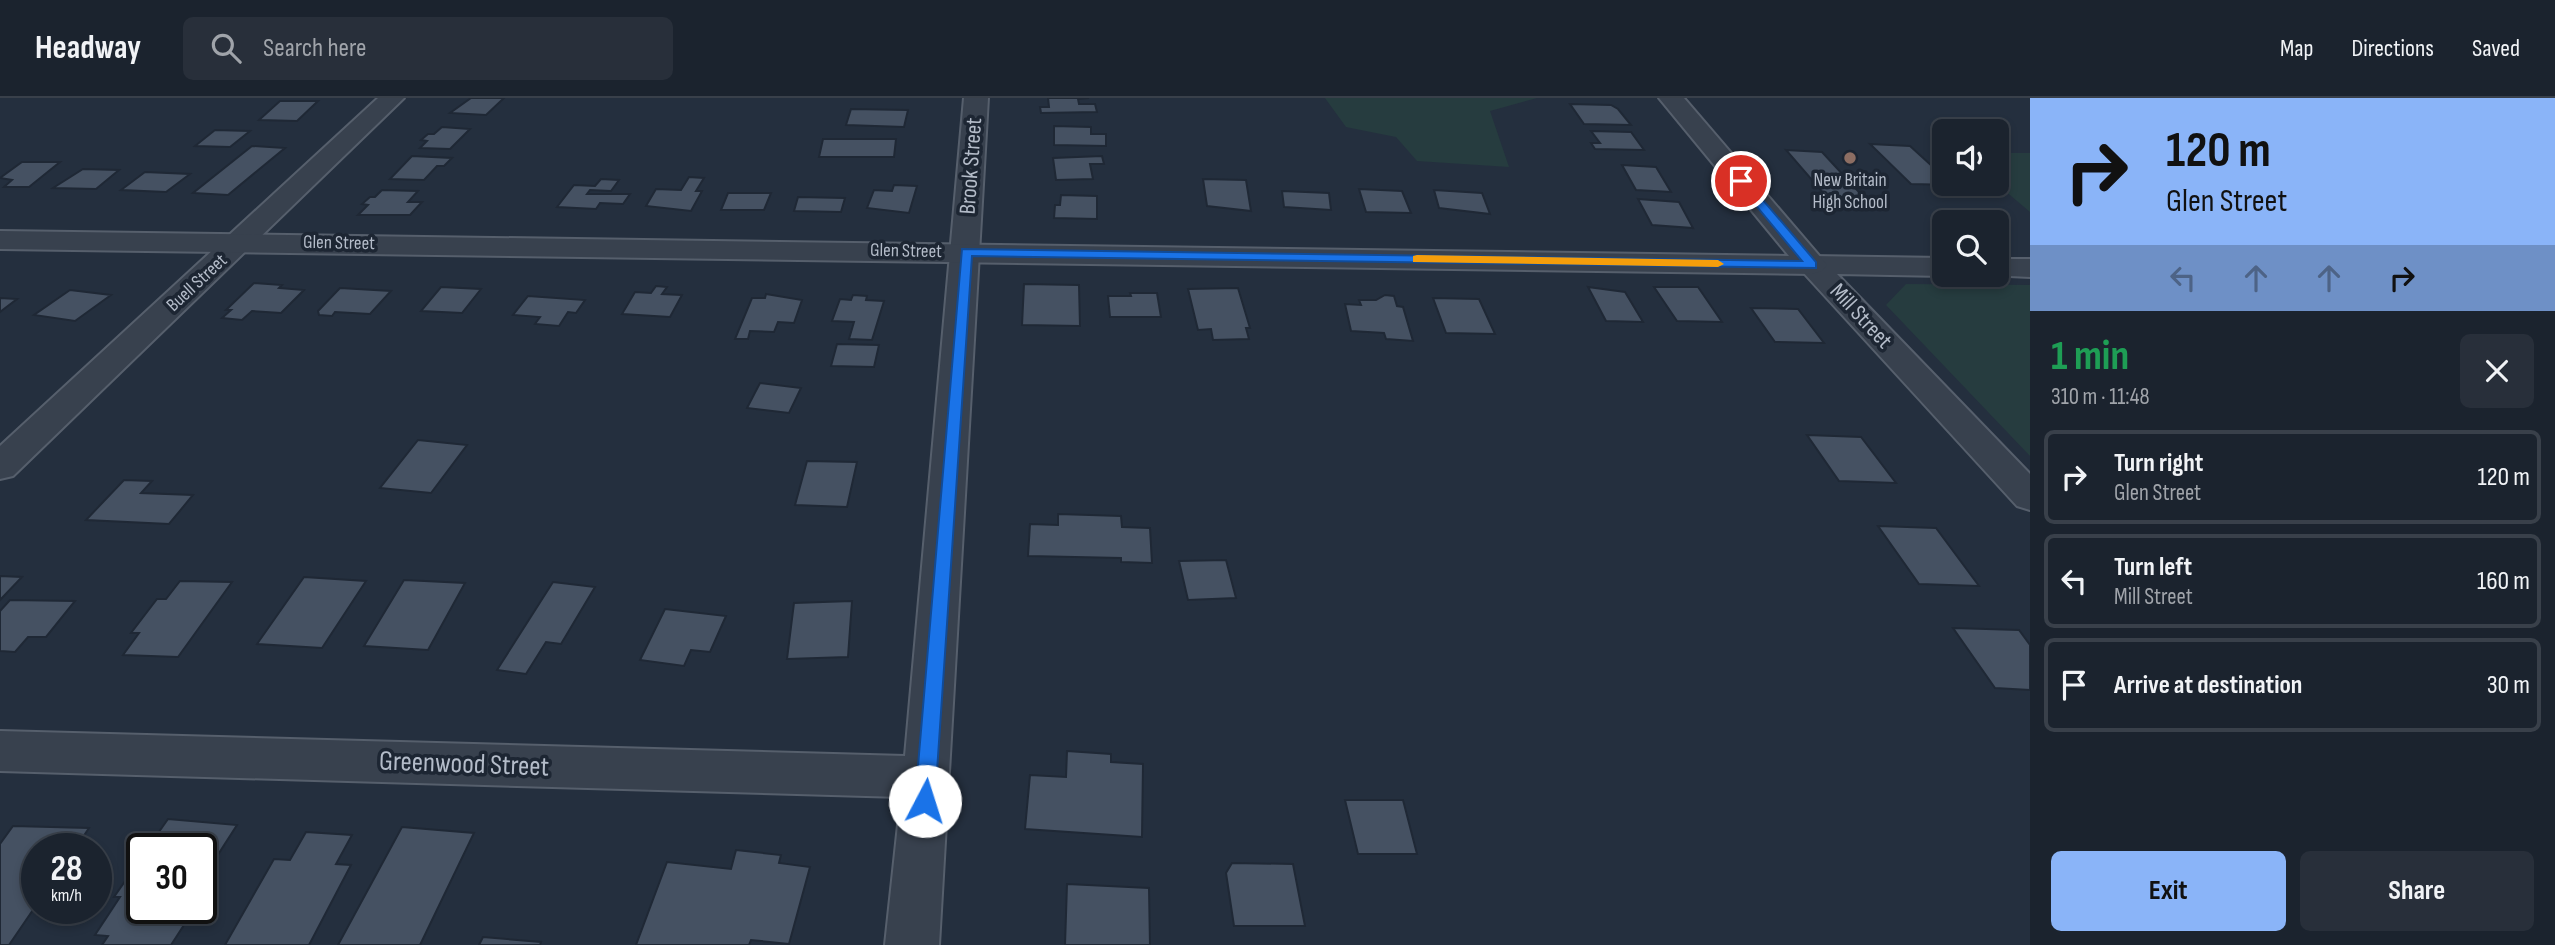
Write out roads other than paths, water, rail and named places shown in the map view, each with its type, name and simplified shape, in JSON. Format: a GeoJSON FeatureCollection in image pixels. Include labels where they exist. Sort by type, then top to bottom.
{"type":"FeatureCollection","features":[{"type":"Feature","properties":{"kind":"street","name":"Buell Street"},"geometry":{"type":"LineString","coordinates":[[0,467],[391,98]]}},
{"type":"Feature","properties":{"kind":"street","name":"Brook Street"},"geometry":{"type":"LineString","coordinates":[[912,945],[927,777],[976,98]]}},
{"type":"Feature","properties":{"kind":"street","name":"Mill Street"},"geometry":{"type":"LineString","coordinates":[[1671,98],[1812,265],[2030,497]]}},
{"type":"Feature","properties":{"kind":"street","name":"Glen Street"},"geometry":{"type":"LineString","coordinates":[[0,240],[1932,267]]}},
{"type":"Feature","properties":{"kind":"street"},"geometry":{"type":"LineString","coordinates":[[2009,268],[2030,268]]}},
{"type":"Feature","properties":{"kind":"street","name":"Greenwood Street"},"geometry":{"type":"LineString","coordinates":[[0,751],[927,777]]}},
{"type":"Feature","properties":{"kind":"place","name":"New Britain High School"},"geometry":{"type":"Point","coordinates":[1850,158]}}]}
